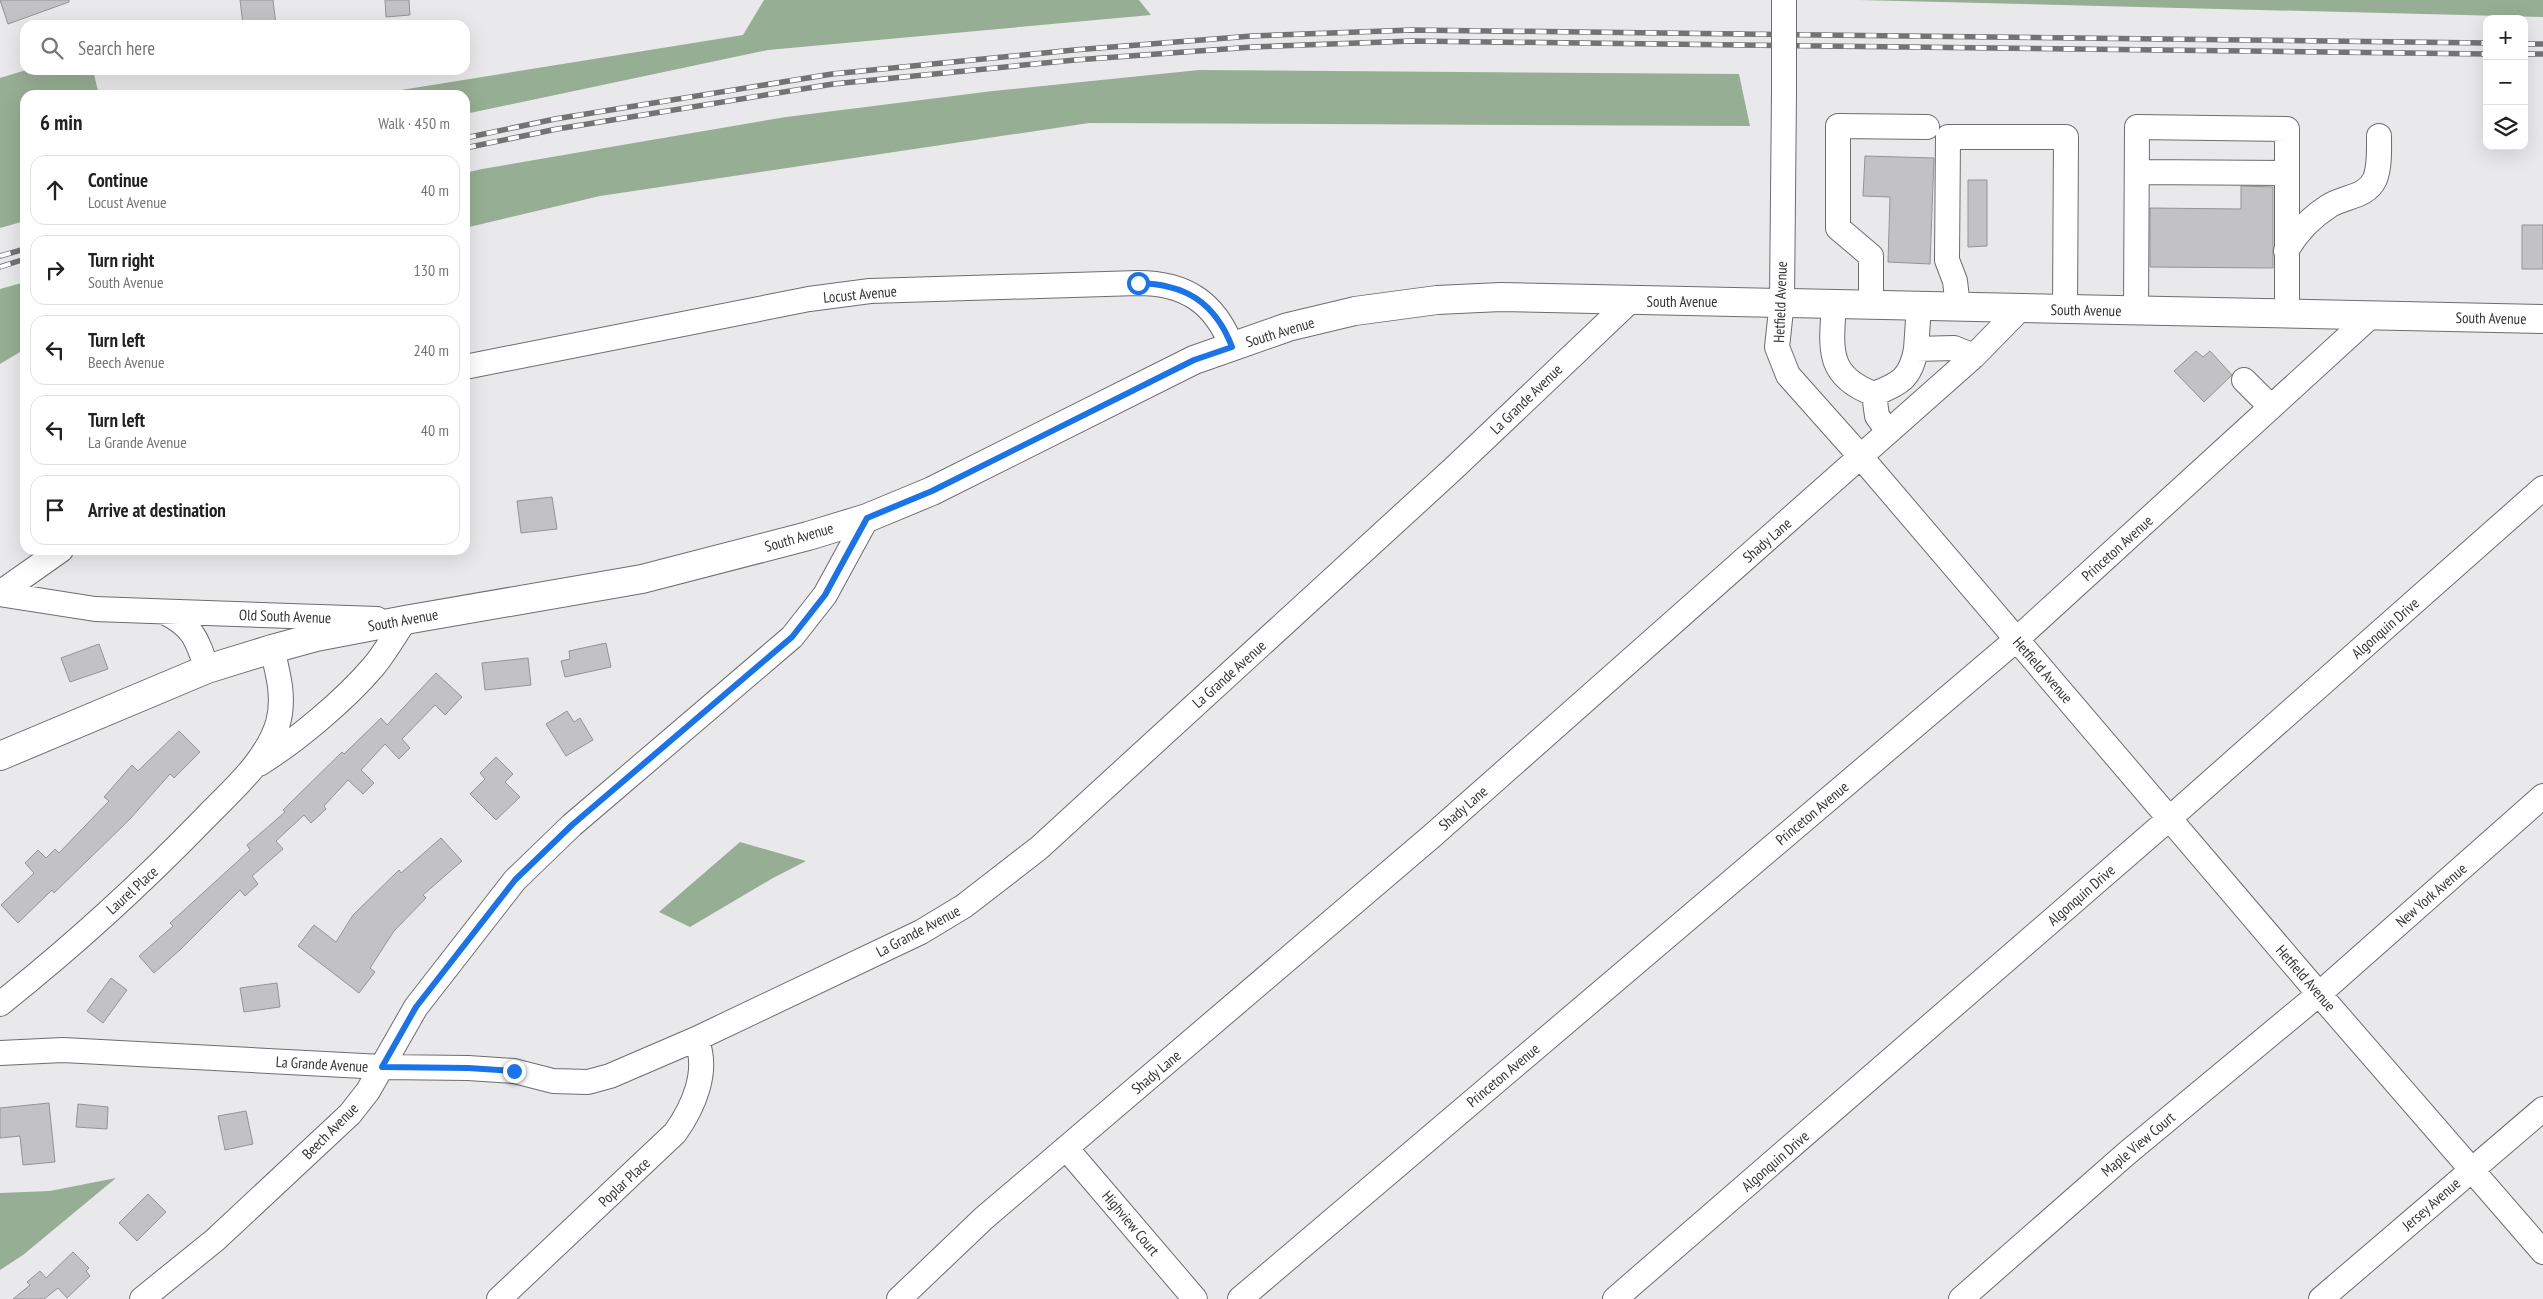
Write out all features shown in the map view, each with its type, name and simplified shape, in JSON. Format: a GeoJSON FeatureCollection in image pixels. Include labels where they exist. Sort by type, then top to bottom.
{"type":"FeatureCollection","features":[{"type":"Feature","properties":{"kind":"main road","name":"South Avenue"},"geometry":{"type":"LineString","coordinates":[[0,756],[207,669],[272,648],[316,637],[405,620],[642,579],[808,536],[867,518],[932,491],[1194,360],[1288,327],[1355,311],[1437,300],[1501,297],[2543,319]]}},
{"type":"Feature","properties":{"kind":"street","name":"Hetfield Avenue"},"geometry":{"type":"LineString","coordinates":[[1784,0],[1782,302],[1777,347],[1788,375],[2543,1252]]}},
{"type":"Feature","properties":{"kind":"street"},"geometry":{"type":"LineString","coordinates":[[1872,306],[1871,256],[1838,228],[1838,126],[1927,127]]}},
{"type":"Feature","properties":{"kind":"street"},"geometry":{"type":"LineString","coordinates":[[2136,310],[2137,127],[2287,129],[2287,314]]}},
{"type":"Feature","properties":{"kind":"street"},"geometry":{"type":"LineString","coordinates":[[2286,251],[2299,230],[2330,205],[2362,193],[2370,186],[2375,178],[2378,164],[2379,136]]}},
{"type":"Feature","properties":{"kind":"street"},"geometry":{"type":"LineString","coordinates":[[1958,307],[1955,281],[1947,260],[1948,138],[2066,137],[2065,310]]}},
{"type":"Feature","properties":{"kind":"street"},"geometry":{"type":"LineString","coordinates":[[2137,172],[2286,173]]}},
{"type":"Feature","properties":{"kind":"street","name":"Locust Avenue"},"geometry":{"type":"LineString","coordinates":[[470,366],[809,299],[870,290],[1157,283],[1175,287],[1192,295],[1206,306],[1219,320],[1232,347]]}},
{"type":"Feature","properties":{"kind":"street","name":"La Grande Avenue"},"geometry":{"type":"LineString","coordinates":[[0,1053],[63,1050],[382,1067],[468,1068],[514,1071],[553,1081],[588,1082],[610,1076],[696,1039],[921,932],[964,906],[1003,878],[1039,848],[1453,469],[1630,301]]}},
{"type":"Feature","properties":{"kind":"street"},"geometry":{"type":"LineString","coordinates":[[1834,304],[1832,339],[1838,369],[1854,387],[1874,394],[1891,388],[1907,376],[1914,362],[1919,306]]}},
{"type":"Feature","properties":{"kind":"street","name":"Shady Lane"},"geometry":{"type":"LineString","coordinates":[[899,1299],[984,1218],[1432,836],[1974,356],[2020,309]]}},
{"type":"Feature","properties":{"kind":"street","name":"Princeton Avenue"},"geometry":{"type":"LineString","coordinates":[[1240,1299],[2017,639],[2372,315]]}},
{"type":"Feature","properties":{"kind":"street"},"geometry":{"type":"LineString","coordinates":[[1916,349],[1954,348],[1974,356]]}},
{"type":"Feature","properties":{"kind":"street"},"geometry":{"type":"LineString","coordinates":[[2244,380],[2271,407]]}},
{"type":"Feature","properties":{"kind":"street"},"geometry":{"type":"LineString","coordinates":[[1874,394],[1877,416],[1888,431]]}},
{"type":"Feature","properties":{"kind":"street","name":"Algonquin Drive"},"geometry":{"type":"LineString","coordinates":[[1615,1299],[2170,818],[2543,488]]}},
{"type":"Feature","properties":{"kind":"street","name":"Beech Avenue"},"geometry":{"type":"LineString","coordinates":[[142,1299],[215,1240],[350,1114],[382,1067],[416,1007],[515,880],[572,825],[792,637],[825,595],[867,518]]}},
{"type":"Feature","properties":{"kind":"street"},"geometry":{"type":"LineString","coordinates":[[0,593],[54,555]]}},
{"type":"Feature","properties":{"kind":"street","name":"Old South Avenue"},"geometry":{"type":"LineString","coordinates":[[0,593],[95,609],[405,620]]}},
{"type":"Feature","properties":{"kind":"street","name":"Old South Avenue"},"geometry":{"type":"LineString","coordinates":[[164,612],[181,620],[192,631],[207,669]]}},
{"type":"Feature","properties":{"kind":"street","name":"Laurel Place"},"geometry":{"type":"LineString","coordinates":[[0,1004],[39,973],[150,876],[256,766],[298,736],[363,678],[405,620]]}},
{"type":"Feature","properties":{"kind":"street","name":"Laurel Place"},"geometry":{"type":"LineString","coordinates":[[256,766],[278,724],[282,700],[272,648]]}},
{"type":"Feature","properties":{"kind":"street","name":"New York Avenue"},"geometry":{"type":"LineString","coordinates":[[2319,994],[2543,796]]}},
{"type":"Feature","properties":{"kind":"street","name":"Maple View Court"},"geometry":{"type":"LineString","coordinates":[[1961,1299],[2126,1154],[2319,994]]}},
{"type":"Feature","properties":{"kind":"street","name":"Poplar Place"},"geometry":{"type":"LineString","coordinates":[[499,1299],[675,1133],[687,1116],[698,1085],[700,1064],[696,1039]]}},
{"type":"Feature","properties":{"kind":"street","name":"Jersey Avenue"},"geometry":{"type":"LineString","coordinates":[[2321,1299],[2543,1109]]}},
{"type":"Feature","properties":{"kind":"street","name":"Highview Court"},"geometry":{"type":"LineString","coordinates":[[1066,1148],[1195,1299]]}},
{"type":"Feature","properties":{"kind":"green space"},"geometry":{"type":"Polygon","coordinates":[[[764,0],[1139,0],[1151,15],[768,50],[470,113],[470,90],[401,90],[743,35],[764,0]]]}},
{"type":"Feature","properties":{"kind":"green space"},"geometry":{"type":"Polygon","coordinates":[[[1859,0],[2543,0],[2543,17],[2528,17],[2528,15],[2483,16],[1859,0]]]}},
{"type":"Feature","properties":{"kind":"green space"},"geometry":{"type":"Polygon","coordinates":[[[1199,70],[1739,74],[1750,126],[1089,123],[600,196],[470,227],[470,172],[786,117],[993,91],[1199,70]]]}},
{"type":"Feature","properties":{"kind":"green space"},"geometry":{"type":"Polygon","coordinates":[[[20,72],[20,75],[94,75],[98,90],[20,90],[20,222],[0,228],[0,78],[20,72]]]}},
{"type":"Feature","properties":{"kind":"green space"},"geometry":{"type":"Polygon","coordinates":[[[20,283],[20,352],[0,364],[0,289],[20,283]]]}},
{"type":"Feature","properties":{"kind":"green space"},"geometry":{"type":"Polygon","coordinates":[[[740,842],[806,861],[773,878],[690,927],[659,912],[740,842]]]}},
{"type":"Feature","properties":{"kind":"green space"},"geometry":{"type":"Polygon","coordinates":[[[116,1178],[23,1255],[0,1270],[0,1193],[50,1191],[116,1178]]]}},
{"type":"Feature","properties":{"kind":"building"},"geometry":{"type":"Polygon","coordinates":[[[0,0],[69,0],[69,2],[8,24],[0,0]]]}},
{"type":"Feature","properties":{"kind":"building"},"geometry":{"type":"Polygon","coordinates":[[[240,0],[273,0],[275,20],[242,20],[240,0]]]}},
{"type":"Feature","properties":{"kind":"building"},"geometry":{"type":"Polygon","coordinates":[[[385,0],[409,0],[410,15],[386,17],[385,0]]]}},
{"type":"Feature","properties":{"kind":"building"},"geometry":{"type":"Polygon","coordinates":[[[1865,156],[1934,158],[1930,264],[1888,262],[1890,197],[1863,196],[1865,156]]]}},
{"type":"Feature","properties":{"kind":"building"},"geometry":{"type":"Polygon","coordinates":[[[1968,180],[1987,180],[1987,246],[1968,247],[1968,180]]]}},
{"type":"Feature","properties":{"kind":"building"},"geometry":{"type":"Polygon","coordinates":[[[2241,186],[2273,187],[2273,268],[2150,267],[2150,208],[2241,209],[2241,186]]]}},
{"type":"Feature","properties":{"kind":"building"},"geometry":{"type":"Polygon","coordinates":[[[2522,225],[2543,225],[2543,269],[2522,269],[2522,225]]]}},
{"type":"Feature","properties":{"kind":"building"},"geometry":{"type":"Polygon","coordinates":[[[2196,351],[2203,357],[2210,351],[2232,375],[2204,402],[2174,371],[2196,351]]]}},
{"type":"Feature","properties":{"kind":"building"},"geometry":{"type":"Polygon","coordinates":[[[552,497],[557,529],[521,533],[517,501],[552,497]]]}},
{"type":"Feature","properties":{"kind":"building"},"geometry":{"type":"Polygon","coordinates":[[[606,643],[611,667],[565,677],[561,661],[570,659],[569,651],[606,643]]]}},
{"type":"Feature","properties":{"kind":"building"},"geometry":{"type":"Polygon","coordinates":[[[99,644],[108,669],[70,682],[61,658],[99,644]]]}},
{"type":"Feature","properties":{"kind":"building"},"geometry":{"type":"Polygon","coordinates":[[[528,658],[531,685],[485,690],[482,663],[528,658]]]}},
{"type":"Feature","properties":{"kind":"building"},"geometry":{"type":"Polygon","coordinates":[[[436,673],[462,697],[445,715],[435,705],[402,739],[410,748],[399,759],[385,744],[361,770],[374,783],[363,794],[348,780],[324,806],[326,809],[311,823],[304,815],[276,841],[283,849],[252,876],[258,884],[245,896],[240,890],[154,973],[139,956],[173,926],[170,923],[250,850],[247,845],[285,812],[283,810],[342,752],[344,754],[381,718],[387,725],[436,673]]]}},
{"type":"Feature","properties":{"kind":"building"},"geometry":{"type":"Polygon","coordinates":[[[567,711],[574,722],[580,718],[593,740],[566,756],[546,724],[567,711]]]}},
{"type":"Feature","properties":{"kind":"building"},"geometry":{"type":"Polygon","coordinates":[[[179,731],[200,752],[174,778],[170,774],[130,819],[54,893],[52,890],[18,923],[1,905],[34,873],[25,863],[38,850],[46,858],[55,849],[59,853],[109,801],[104,797],[132,765],[138,771],[179,731]]]}},
{"type":"Feature","properties":{"kind":"building"},"geometry":{"type":"Polygon","coordinates":[[[496,757],[513,774],[505,782],[520,797],[496,820],[470,794],[485,779],[480,773],[496,757]]]}},
{"type":"Feature","properties":{"kind":"building"},"geometry":{"type":"Polygon","coordinates":[[[441,838],[462,861],[423,895],[426,898],[394,931],[370,968],[375,972],[359,993],[298,946],[314,925],[336,942],[353,915],[399,870],[401,873],[441,838]]]}},
{"type":"Feature","properties":{"kind":"building"},"geometry":{"type":"Polygon","coordinates":[[[111,978],[127,990],[103,1023],[87,1011],[111,978]]]}},
{"type":"Feature","properties":{"kind":"building"},"geometry":{"type":"Polygon","coordinates":[[[277,983],[280,1007],[244,1012],[240,988],[277,983]]]}},
{"type":"Feature","properties":{"kind":"building"},"geometry":{"type":"Polygon","coordinates":[[[49,1103],[55,1162],[23,1165],[20,1136],[0,1138],[0,1108],[49,1103]]]}},
{"type":"Feature","properties":{"kind":"building"},"geometry":{"type":"Polygon","coordinates":[[[78,1104],[108,1107],[107,1129],[76,1127],[78,1104]]]}},
{"type":"Feature","properties":{"kind":"building"},"geometry":{"type":"Polygon","coordinates":[[[246,1111],[253,1144],[225,1150],[218,1116],[246,1111]]]}},
{"type":"Feature","properties":{"kind":"building"},"geometry":{"type":"Polygon","coordinates":[[[148,1194],[166,1212],[137,1241],[119,1223],[148,1194]]]}},
{"type":"Feature","properties":{"kind":"building"},"geometry":{"type":"Polygon","coordinates":[[[73,1252],[89,1268],[86,1271],[90,1276],[67,1298],[58,1288],[44,1299],[13,1299],[30,1285],[27,1282],[40,1271],[46,1278],[73,1252]]]}},
{"type":"Feature","properties":{"kind":"railway"},"geometry":{"type":"LineString","coordinates":[[470,137],[555,119],[832,74],[1074,50],[1252,36],[1412,30],[2483,43]]}},
{"type":"Feature","properties":{"kind":"railway"},"geometry":{"type":"LineString","coordinates":[[470,147],[557,129],[833,84],[1075,60],[1253,47],[1412,41],[2483,54]]}},
{"type":"Feature","properties":{"kind":"railway"},"geometry":{"type":"LineString","coordinates":[[2528,44],[2543,44]]}},
{"type":"Feature","properties":{"kind":"railway"},"geometry":{"type":"LineString","coordinates":[[2528,54],[2543,54]]}},
{"type":"Feature","properties":{"kind":"railway"},"geometry":{"type":"LineString","coordinates":[[0,256],[20,250]]}},
{"type":"Feature","properties":{"kind":"railway"},"geometry":{"type":"LineString","coordinates":[[0,267],[20,261]]}},
{"type":"Feature","properties":{"kind":"route"},"geometry":{"type":"LineString","coordinates":[[514,1071],[468,1068],[382,1067],[416,1007],[515,880],[572,825],[792,637],[810,617],[825,595],[867,518],[932,491],[1194,360],[1232,347],[1219,320],[1192,295],[1175,287],[1157,283],[1138,283]]}}]}
